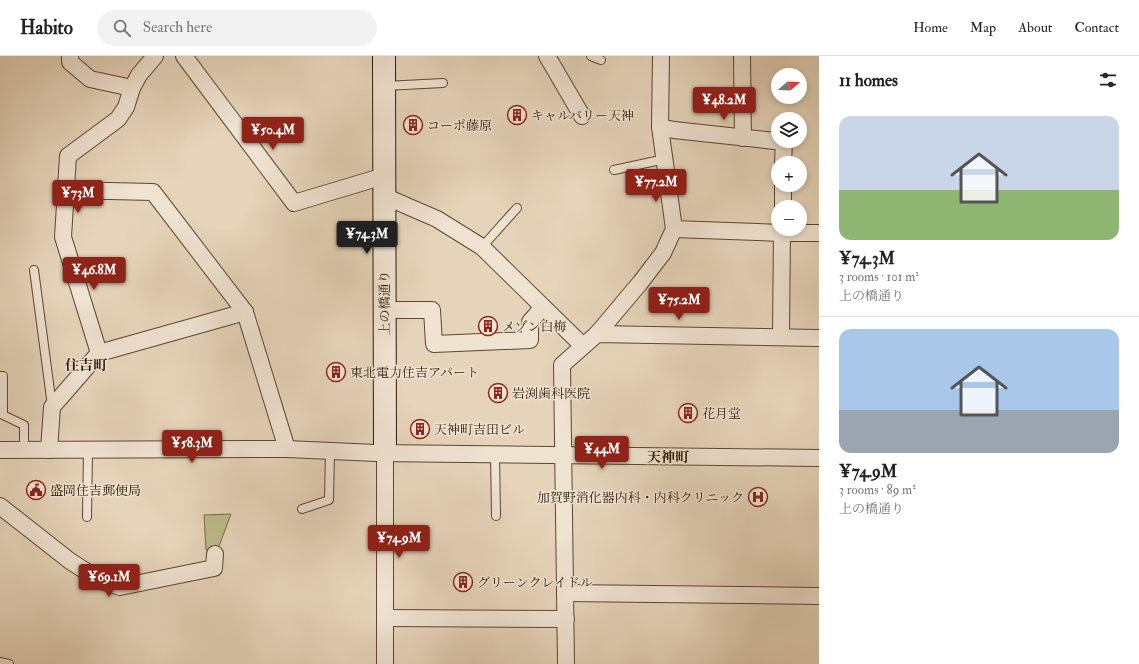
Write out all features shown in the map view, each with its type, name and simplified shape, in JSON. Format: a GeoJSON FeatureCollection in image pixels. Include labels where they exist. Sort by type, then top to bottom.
{"type":"FeatureCollection","features":[{"type":"Feature","properties":{"kind":"street"},"geometry":{"type":"LineString","coordinates":[[70,56],[70,62],[90,79],[132,88]]}},
{"type":"Feature","properties":{"kind":"street"},"geometry":{"type":"LineString","coordinates":[[99,354],[62,237],[68,156],[118,120],[126,107],[132,88],[139,75],[155,56]]}},
{"type":"Feature","properties":{"kind":"street"},"geometry":{"type":"LineString","coordinates":[[184,56],[294,203],[384,186],[482,247],[582,345]]}},
{"type":"Feature","properties":{"kind":"street","name":"上の橋通り"},"geometry":{"type":"LineString","coordinates":[[384,56],[384,453]]}},
{"type":"Feature","properties":{"kind":"street"},"geometry":{"type":"LineString","coordinates":[[547,56],[582,116]]}},
{"type":"Feature","properties":{"kind":"street"},"geometry":{"type":"LineString","coordinates":[[566,664],[562,365],[582,345],[597,334],[640,283],[663,253],[674,229],[660,127],[661,56]]}},
{"type":"Feature","properties":{"kind":"street"},"geometry":{"type":"LineString","coordinates":[[742,56],[743,138]]}},
{"type":"Feature","properties":{"kind":"street"},"geometry":{"type":"LineString","coordinates":[[660,127],[674,130],[784,142],[783,156]]}},
{"type":"Feature","properties":{"kind":"street"},"geometry":{"type":"LineString","coordinates":[[65,190],[153,192],[245,312],[287,449]]}},
{"type":"Feature","properties":{"kind":"street"},"geometry":{"type":"LineString","coordinates":[[674,229],[771,231]]}},
{"type":"Feature","properties":{"kind":"street"},"geometry":{"type":"LineString","coordinates":[[807,232],[819,233]]}},
{"type":"Feature","properties":{"kind":"street"},"geometry":{"type":"LineString","coordinates":[[781,337],[782,236]]}},
{"type":"Feature","properties":{"kind":"street"},"geometry":{"type":"LineString","coordinates":[[384,310],[432,310],[434,344],[530,340],[530,322],[543,307]]}},
{"type":"Feature","properties":{"kind":"street"},"geometry":{"type":"LineString","coordinates":[[49,450],[52,407],[99,354],[245,312]]}},
{"type":"Feature","properties":{"kind":"street"},"geometry":{"type":"LineString","coordinates":[[597,334],[819,338]]}},
{"type":"Feature","properties":{"kind":"street"},"geometry":{"type":"LineString","coordinates":[[0,450],[287,449],[384,453],[819,458]]}},
{"type":"Feature","properties":{"kind":"street"},"geometry":{"type":"LineString","coordinates":[[384,453],[386,618],[385,664]]}},
{"type":"Feature","properties":{"kind":"street"},"geometry":{"type":"LineString","coordinates":[[0,506],[70,561],[101,581],[120,587],[214,568],[215,554]]}},
{"type":"Feature","properties":{"kind":"street"},"geometry":{"type":"LineString","coordinates":[[565,593],[819,596]]}},
{"type":"Feature","properties":{"kind":"street"},"geometry":{"type":"LineString","coordinates":[[386,618],[566,619]]}},
{"type":"Feature","properties":{"kind":"lane"},"geometry":{"type":"LineString","coordinates":[[591,56],[601,60]]}},
{"type":"Feature","properties":{"kind":"lane"},"geometry":{"type":"LineString","coordinates":[[384,86],[443,83]]}},
{"type":"Feature","properties":{"kind":"lane"},"geometry":{"type":"LineString","coordinates":[[614,170],[664,159]]}},
{"type":"Feature","properties":{"kind":"lane"},"geometry":{"type":"LineString","coordinates":[[482,247],[516,208]]}},
{"type":"Feature","properties":{"kind":"lane"},"geometry":{"type":"LineString","coordinates":[[34,270],[52,407]]}},
{"type":"Feature","properties":{"kind":"lane"},"geometry":{"type":"LineString","coordinates":[[0,376],[3,376],[3,415],[24,425],[24,450]]}},
{"type":"Feature","properties":{"kind":"lane"},"geometry":{"type":"LineString","coordinates":[[87,517],[88,450]]}},
{"type":"Feature","properties":{"kind":"lane"},"geometry":{"type":"LineString","coordinates":[[302,509],[329,500],[330,451]]}},
{"type":"Feature","properties":{"kind":"lane"},"geometry":{"type":"LineString","coordinates":[[495,454],[496,516]]}},
{"type":"Feature","properties":{"kind":"lane"},"geometry":{"type":"LineString","coordinates":[[0,662],[10,664]]}},
{"type":"Feature","properties":{"kind":"shaded area"},"geometry":{"type":"Polygon","coordinates":[[[231,514],[218,549],[206,550],[204,515],[231,514]]]}},
{"type":"Feature","properties":{"kind":"place","name":"キャルバリー天神"},"geometry":{"type":"Point","coordinates":[517,115]}},
{"type":"Feature","properties":{"kind":"place","name":"コーポ藤原"},"geometry":{"type":"Point","coordinates":[413,125]}},
{"type":"Feature","properties":{"kind":"place","name":"メゾン白梅"},"geometry":{"type":"Point","coordinates":[488,326]}},
{"type":"Feature","properties":{"kind":"place","name":"東北電力住吉アパート"},"geometry":{"type":"Point","coordinates":[336,372]}},
{"type":"Feature","properties":{"kind":"place","name":"岩渕歯科医院"},"geometry":{"type":"Point","coordinates":[498,393]}},
{"type":"Feature","properties":{"kind":"place","name":"花月堂"},"geometry":{"type":"Point","coordinates":[688,413]}},
{"type":"Feature","properties":{"kind":"place","name":"天神町吉田ビル"},"geometry":{"type":"Point","coordinates":[420,429]}},
{"type":"Feature","properties":{"kind":"place","name":"盛岡住吉郵便局"},"geometry":{"type":"Point","coordinates":[36,490]}},
{"type":"Feature","properties":{"kind":"place","name":"加賀野消化器内科・内科クリニック"},"geometry":{"type":"Point","coordinates":[758,497]}},
{"type":"Feature","properties":{"kind":"place","name":"グリーンクレイドル"},"geometry":{"type":"Point","coordinates":[463,582]}},
{"type":"Feature","properties":{"kind":"district","name":"住吉町"},"geometry":{"type":"Point","coordinates":[86,365]}},
{"type":"Feature","properties":{"kind":"district","name":"天神町"},"geometry":{"type":"Point","coordinates":[668,457]}}]}
